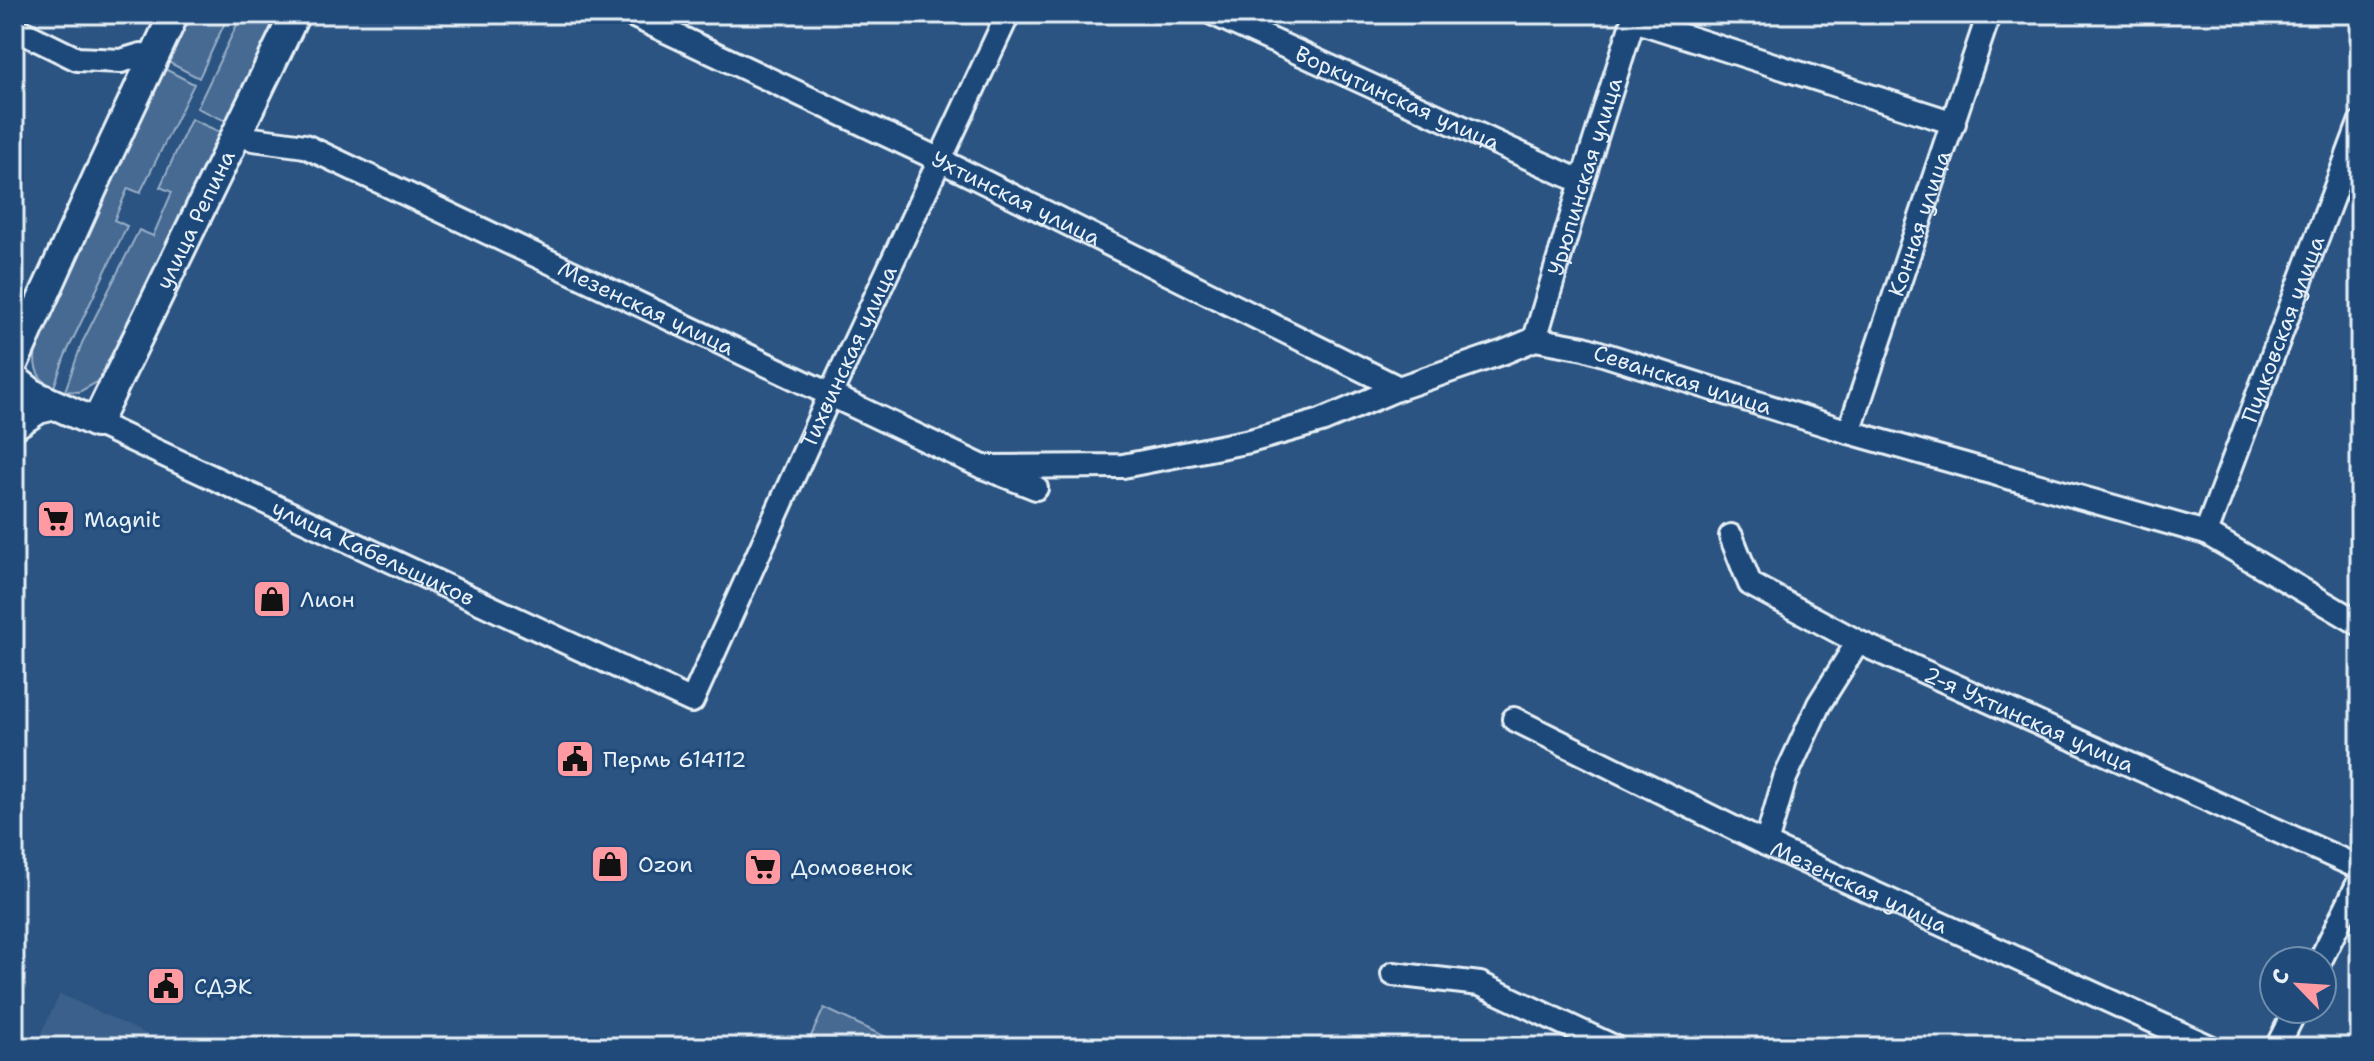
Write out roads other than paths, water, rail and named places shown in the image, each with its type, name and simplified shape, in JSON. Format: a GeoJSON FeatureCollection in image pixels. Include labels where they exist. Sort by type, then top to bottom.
{"type":"FeatureCollection","features":[{"type":"Feature","properties":{"kind":"street"},"geometry":{"type":"LineString","coordinates":[[14,362],[174,14]]}},
{"type":"Feature","properties":{"kind":"street","name":"улица Репина"},"geometry":{"type":"LineString","coordinates":[[96,423],[295,14]]}},
{"type":"Feature","properties":{"kind":"street","name":"Ухтинская улица"},"geometry":{"type":"LineString","coordinates":[[630,14],[940,160],[1399,388]]}},
{"type":"Feature","properties":{"kind":"street","name":"Тихвинская улица"},"geometry":{"type":"LineString","coordinates":[[692,701],[830,395],[1008,14]]}},
{"type":"Feature","properties":{"kind":"street","name":"Воркутинская улица"},"geometry":{"type":"LineString","coordinates":[[1214,14],[1582,182]]}},
{"type":"Feature","properties":{"kind":"street","name":"Конная улица"},"geometry":{"type":"LineString","coordinates":[[1849,432],[1989,14]]}},
{"type":"Feature","properties":{"kind":"street"},"geometry":{"type":"LineString","coordinates":[[1635,17],[1954,123]]}},
{"type":"Feature","properties":{"kind":"street","name":"Урюпинская улица"},"geometry":{"type":"LineString","coordinates":[[1535,339],[1635,17]]}},
{"type":"Feature","properties":{"kind":"street"},"geometry":{"type":"LineString","coordinates":[[14,28],[77,59],[121,61],[141,55]]}},
{"type":"Feature","properties":{"kind":"street","name":"Пулковская улица"},"geometry":{"type":"LineString","coordinates":[[2206,533],[2360,123]]}},
{"type":"Feature","properties":{"kind":"street","name":"Мезенская улица"},"geometry":{"type":"LineString","coordinates":[[253,139],[305,146],[983,467],[1036,488]]}},
{"type":"Feature","properties":{"kind":"street"},"geometry":{"type":"LineString","coordinates":[[983,467],[1123,466],[1250,441],[1321,421],[1399,388],[1535,339]]}},
{"type":"Feature","properties":{"kind":"street","name":"Севанская улица"},"geometry":{"type":"LineString","coordinates":[[1535,339],[1584,348],[1849,432],[2206,533],[2360,624]]}},
{"type":"Feature","properties":{"kind":"street","name":"улица Кабельщиков"},"geometry":{"type":"LineString","coordinates":[[14,379],[34,395],[55,405],[692,701]]}},
{"type":"Feature","properties":{"kind":"street"},"geometry":{"type":"LineString","coordinates":[[14,425],[38,409],[55,405]]}},
{"type":"Feature","properties":{"kind":"street","name":"2-я Ухтинская улица"},"geometry":{"type":"LineString","coordinates":[[1731,536],[1750,584],[1858,642],[2360,868]]}},
{"type":"Feature","properties":{"kind":"street"},"geometry":{"type":"LineString","coordinates":[[1766,844],[1785,778],[1819,704],[1858,642]]}},
{"type":"Feature","properties":{"kind":"street","name":"Мезенская улица"},"geometry":{"type":"LineString","coordinates":[[1514,719],[1766,844],[2210,1047]]}},
{"type":"Feature","properties":{"kind":"street"},"geometry":{"type":"LineString","coordinates":[[2328,945],[2360,880]]}},
{"type":"Feature","properties":{"kind":"street"},"geometry":{"type":"LineString","coordinates":[[1393,974],[1480,984],[1614,1047]]}},
{"type":"Feature","properties":{"kind":"street"},"geometry":{"type":"LineString","coordinates":[[2277,1047],[2288,1025]]}},
{"type":"Feature","properties":{"kind":"place","name":"Magnit"},"geometry":{"type":"Point","coordinates":[56,519]}},
{"type":"Feature","properties":{"kind":"place","name":"Лион"},"geometry":{"type":"Point","coordinates":[272,599]}},
{"type":"Feature","properties":{"kind":"place","name":"Пермь 614112"},"geometry":{"type":"Point","coordinates":[575,759]}},
{"type":"Feature","properties":{"kind":"place","name":"Ozon"},"geometry":{"type":"Point","coordinates":[610,864]}},
{"type":"Feature","properties":{"kind":"place","name":"Домовенок"},"geometry":{"type":"Point","coordinates":[763,867]}},
{"type":"Feature","properties":{"kind":"place","name":"СДЭК"},"geometry":{"type":"Point","coordinates":[166,986]}}]}
